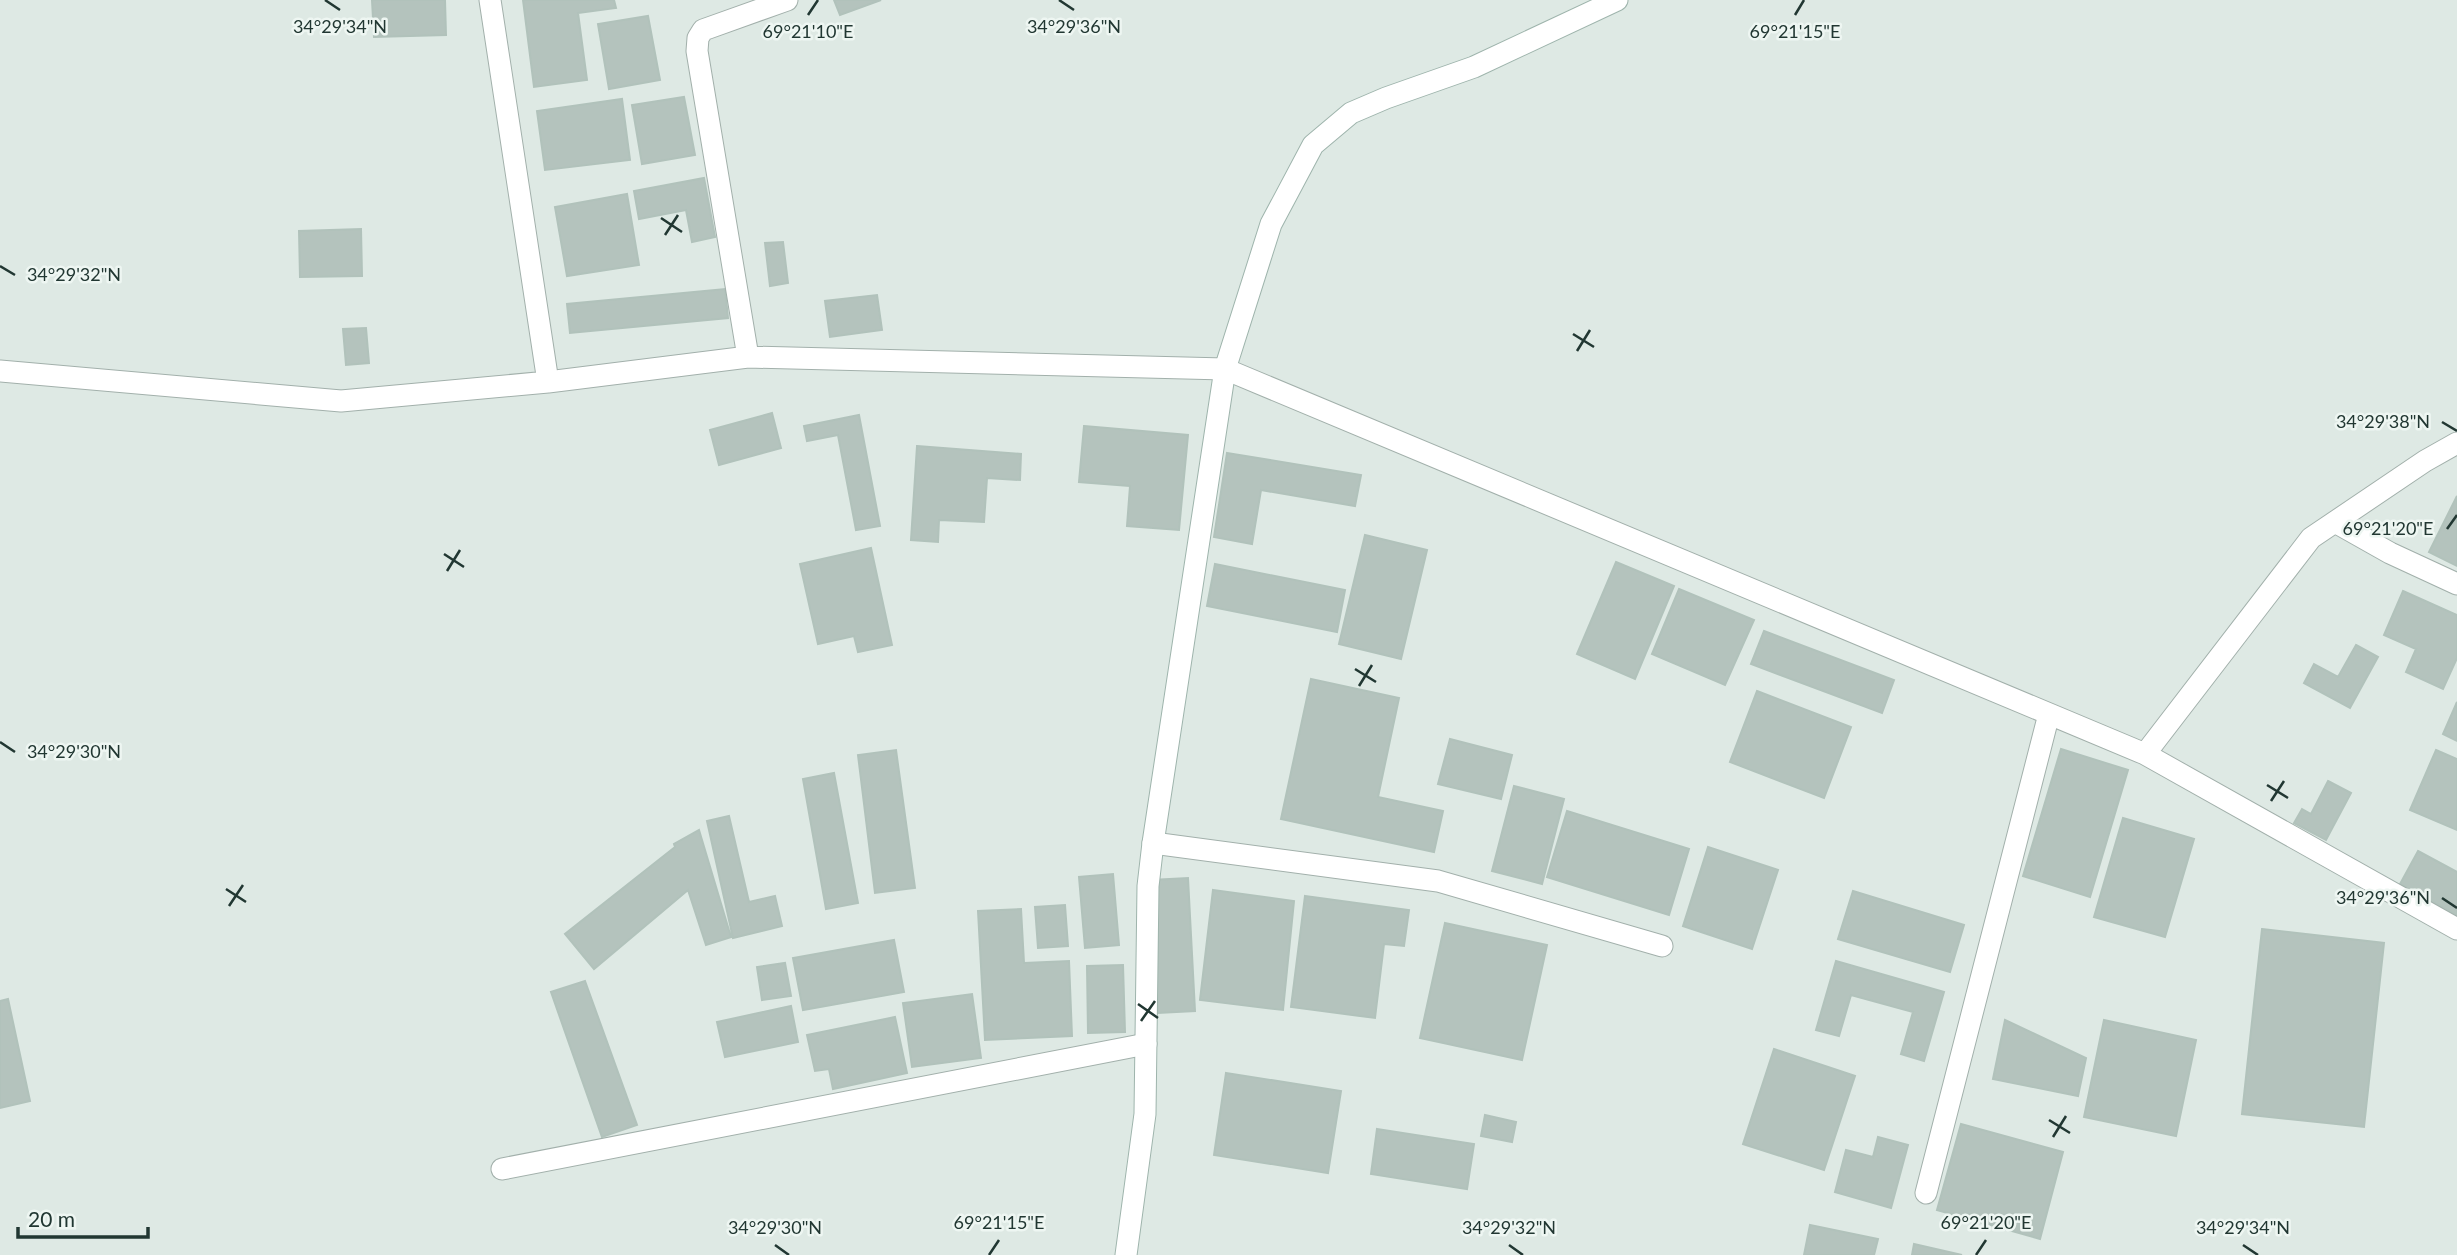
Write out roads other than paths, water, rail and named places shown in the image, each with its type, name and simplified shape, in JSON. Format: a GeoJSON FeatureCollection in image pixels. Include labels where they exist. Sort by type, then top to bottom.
{"type":"FeatureCollection","features":[{"type":"Feature","properties":{"kind":"street"},"geometry":{"type":"LineString","coordinates":[[490,0],[548,382]]}},
{"type":"Feature","properties":{"kind":"street"},"geometry":{"type":"LineString","coordinates":[[748,357],[697,51],[698,38],[703,30],[787,0]]}},
{"type":"Feature","properties":{"kind":"street"},"geometry":{"type":"LineString","coordinates":[[1126,1255],[1145,1114],[1148,886],[1153,843],[1225,369],[1271,224],[1313,145],[1351,113],[1474,67],[1617,0]]}},
{"type":"Feature","properties":{"kind":"street"},"geometry":{"type":"LineString","coordinates":[[0,371],[341,401],[548,382],[748,357],[1225,369],[2145,754],[2457,929]]}},
{"type":"Feature","properties":{"kind":"street"},"geometry":{"type":"LineString","coordinates":[[2145,754],[2311,538],[2425,461],[2457,443]]}},
{"type":"Feature","properties":{"kind":"street"},"geometry":{"type":"LineString","coordinates":[[2335,522],[2390,553],[2457,584]]}},
{"type":"Feature","properties":{"kind":"street"},"geometry":{"type":"LineString","coordinates":[[1926,1193],[2049,714]]}},
{"type":"Feature","properties":{"kind":"street"},"geometry":{"type":"LineString","coordinates":[[1153,843],[1438,881],[1662,946]]}},
{"type":"Feature","properties":{"kind":"street"},"geometry":{"type":"LineString","coordinates":[[502,1169],[1146,1044]]}}]}
